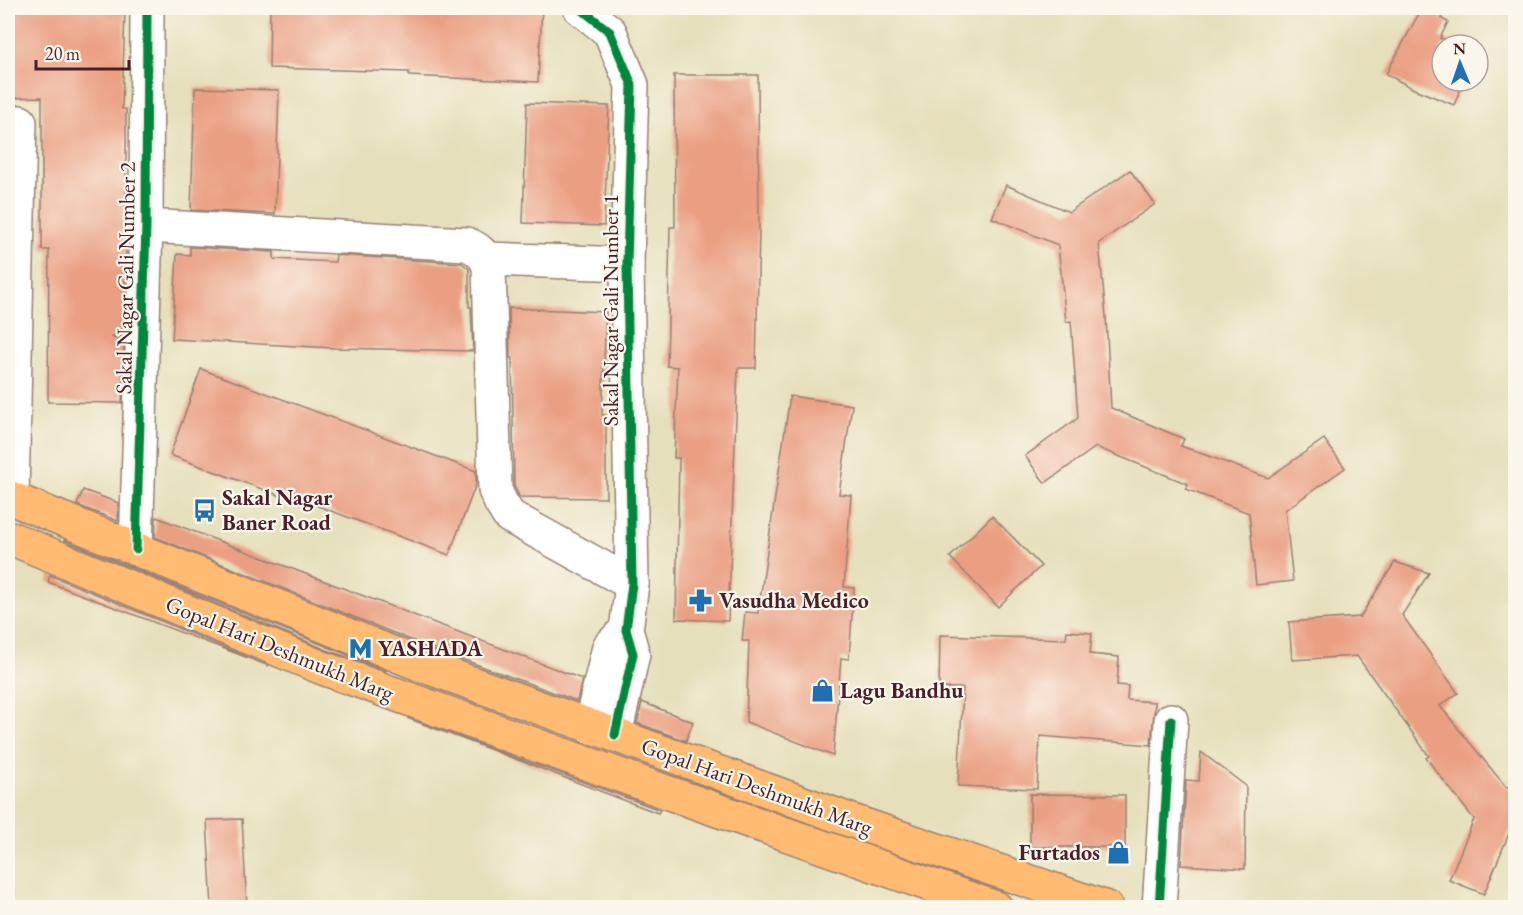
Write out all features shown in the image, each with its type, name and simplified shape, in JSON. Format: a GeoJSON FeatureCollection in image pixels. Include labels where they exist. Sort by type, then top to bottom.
{"type":"FeatureCollection","features":[{"type":"Feature","properties":{"kind":"main road","name":"Gopal Hari Deshmukh Marg"},"geometry":{"type":"LineString","coordinates":[[10,498],[419,663],[858,823],[1107,908]]}},
{"type":"Feature","properties":{"kind":"main road","name":"Gopal Hari Deshmukh Marg"},"geometry":{"type":"LineString","coordinates":[[8,537],[320,667],[996,908]]}},
{"type":"Feature","properties":{"kind":"street","name":"Sakal Nagar Gali Number 2"},"geometry":{"type":"LineString","coordinates":[[136,549],[146,226],[147,8]]}},
{"type":"Feature","properties":{"kind":"street","name":"Sakal Nagar Gali Number 1"},"geometry":{"type":"LineString","coordinates":[[580,8],[610,32],[632,86],[627,264],[632,584],[626,630],[609,647],[602,731]]}},
{"type":"Feature","properties":{"kind":"street"},"geometry":{"type":"LineString","coordinates":[[10,498],[20,122]]}},
{"type":"Feature","properties":{"kind":"street"},"geometry":{"type":"LineString","coordinates":[[146,226],[466,244],[475,247],[489,266],[495,490],[501,503],[509,516],[632,584]]}},
{"type":"Feature","properties":{"kind":"street"},"geometry":{"type":"LineString","coordinates":[[486,259],[627,264]]}},
{"type":"Feature","properties":{"kind":"street"},"geometry":{"type":"LineString","coordinates":[[1159,908],[1171,720]]}},
{"type":"Feature","properties":{"kind":"building"},"geometry":{"type":"Polygon","coordinates":[[[8,8],[125,8],[122,109],[126,109],[124,337],[110,336],[124,341],[122,403],[48,402],[49,250],[42,250],[42,97],[8,98],[8,8]]]}},
{"type":"Feature","properties":{"kind":"building"},"geometry":{"type":"Polygon","coordinates":[[[270,8],[542,8],[538,82],[409,76],[409,72],[269,68],[270,8]]]}},
{"type":"Feature","properties":{"kind":"building"},"geometry":{"type":"Polygon","coordinates":[[[1422,8],[1442,8],[1442,19],[1448,22],[1442,33],[1430,33],[1430,93],[1459,93],[1454,105],[1414,89],[1386,74],[1422,8]]]}},
{"type":"Feature","properties":{"kind":"building"},"geometry":{"type":"Polygon","coordinates":[[[674,75],[758,75],[759,229],[756,368],[738,368],[728,621],[676,619],[679,458],[674,458],[678,367],[667,366],[670,227],[675,227],[674,75]]]}},
{"type":"Feature","properties":{"kind":"building"},"geometry":{"type":"Polygon","coordinates":[[[195,88],[279,90],[275,214],[191,210],[195,88]]]}},
{"type":"Feature","properties":{"kind":"building"},"geometry":{"type":"Polygon","coordinates":[[[527,103],[609,106],[604,226],[523,223],[527,103]]]}},
{"type":"Feature","properties":{"kind":"building"},"geometry":{"type":"Polygon","coordinates":[[[1130,170],[1155,204],[1099,243],[1111,408],[1184,439],[1181,446],[1268,478],[1324,439],[1345,468],[1285,510],[1293,581],[1256,585],[1249,513],[1186,489],[1188,484],[1096,447],[1045,483],[1025,456],[1078,418],[1071,321],[1066,322],[1058,245],[992,218],[1006,185],[1069,212],[1130,170]]]}},
{"type":"Feature","properties":{"kind":"building"},"geometry":{"type":"Polygon","coordinates":[[[190,247],[274,252],[274,259],[335,262],[336,255],[462,263],[469,269],[469,307],[471,307],[473,351],[334,348],[172,339],[177,254],[190,255],[190,247]]]}},
{"type":"Feature","properties":{"kind":"building"},"geometry":{"type":"Polygon","coordinates":[[[509,308],[606,312],[602,415],[606,415],[606,498],[519,497],[514,486],[509,308]]]}},
{"type":"Feature","properties":{"kind":"building"},"geometry":{"type":"Polygon","coordinates":[[[201,369],[476,471],[476,484],[449,555],[302,500],[300,503],[170,455],[201,369]]]}},
{"type":"Feature","properties":{"kind":"building"},"geometry":{"type":"Polygon","coordinates":[[[790,396],[852,405],[839,494],[851,495],[844,587],[854,588],[849,659],[841,658],[833,756],[746,722],[749,641],[742,641],[745,612],[758,613],[790,396]]]}},
{"type":"Feature","properties":{"kind":"building"},"geometry":{"type":"Polygon","coordinates":[[[83,490],[119,503],[118,521],[77,505],[83,490]]]}},
{"type":"Feature","properties":{"kind":"building"},"geometry":{"type":"Polygon","coordinates":[[[992,516],[1041,566],[998,607],[950,557],[992,516]]]}},
{"type":"Feature","properties":{"kind":"building"},"geometry":{"type":"Polygon","coordinates":[[[156,517],[582,679],[577,701],[426,646],[155,537],[156,517]]]}},
{"type":"Feature","properties":{"kind":"building"},"geometry":{"type":"Polygon","coordinates":[[[64,540],[387,671],[327,650],[64,540]]]}},
{"type":"Feature","properties":{"kind":"building"},"geometry":{"type":"Polygon","coordinates":[[[1395,562],[1429,573],[1402,615],[1458,693],[1440,706],[1506,787],[1515,786],[1515,831],[1510,831],[1484,894],[1449,880],[1474,819],[1426,758],[1429,756],[1357,656],[1292,660],[1289,622],[1360,617],[1395,562]]]}},
{"type":"Feature","properties":{"kind":"building"},"geometry":{"type":"Polygon","coordinates":[[[50,575],[269,666],[48,582],[50,575]]]}},
{"type":"Feature","properties":{"kind":"building"},"geometry":{"type":"Polygon","coordinates":[[[1067,631],[1092,633],[1090,654],[1119,657],[1117,685],[1128,686],[1127,700],[1155,702],[1151,745],[1040,736],[1037,789],[958,786],[963,688],[939,688],[940,635],[1066,639],[1067,631]]]}},
{"type":"Feature","properties":{"kind":"building"},"geometry":{"type":"Polygon","coordinates":[[[642,702],[693,722],[686,741],[637,723],[642,702]]]}},
{"type":"Feature","properties":{"kind":"building"},"geometry":{"type":"Polygon","coordinates":[[[407,718],[660,810],[658,813],[407,718]]]}},
{"type":"Feature","properties":{"kind":"building"},"geometry":{"type":"Polygon","coordinates":[[[1201,752],[1246,786],[1245,869],[1181,865],[1186,780],[1199,781],[1201,752]]]}},
{"type":"Feature","properties":{"kind":"building"},"geometry":{"type":"Polygon","coordinates":[[[1030,794],[1125,795],[1125,847],[1030,847],[1030,794]]]}},
{"type":"Feature","properties":{"kind":"building"},"geometry":{"type":"Polygon","coordinates":[[[242,819],[247,908],[212,908],[207,820],[242,819]]]}},
{"type":"Feature","properties":{"kind":"cycle path"},"geometry":{"type":"LineString","coordinates":[[136,549],[146,226],[147,8]]}},
{"type":"Feature","properties":{"kind":"cycle path"},"geometry":{"type":"LineString","coordinates":[[580,8],[610,32],[632,85],[627,264],[632,584],[626,630],[633,654],[615,735]]}},
{"type":"Feature","properties":{"kind":"cycle path"},"geometry":{"type":"LineString","coordinates":[[1159,908],[1171,720]]}},
{"type":"Feature","properties":{"kind":"place","name":"Sakal Nagar Baner Road"},"geometry":{"type":"Point","coordinates":[204,510]}},
{"type":"Feature","properties":{"kind":"place","name":"Vasudha Medico"},"geometry":{"type":"Point","coordinates":[701,600]}},
{"type":"Feature","properties":{"kind":"place","name":"YASHADA"},"geometry":{"type":"Point","coordinates":[360,648]}},
{"type":"Feature","properties":{"kind":"place","name":"Lagu Bandhu"},"geometry":{"type":"Point","coordinates":[822,690]}},
{"type":"Feature","properties":{"kind":"place","name":"Furtados"},"geometry":{"type":"Point","coordinates":[1118,852]}}]}
